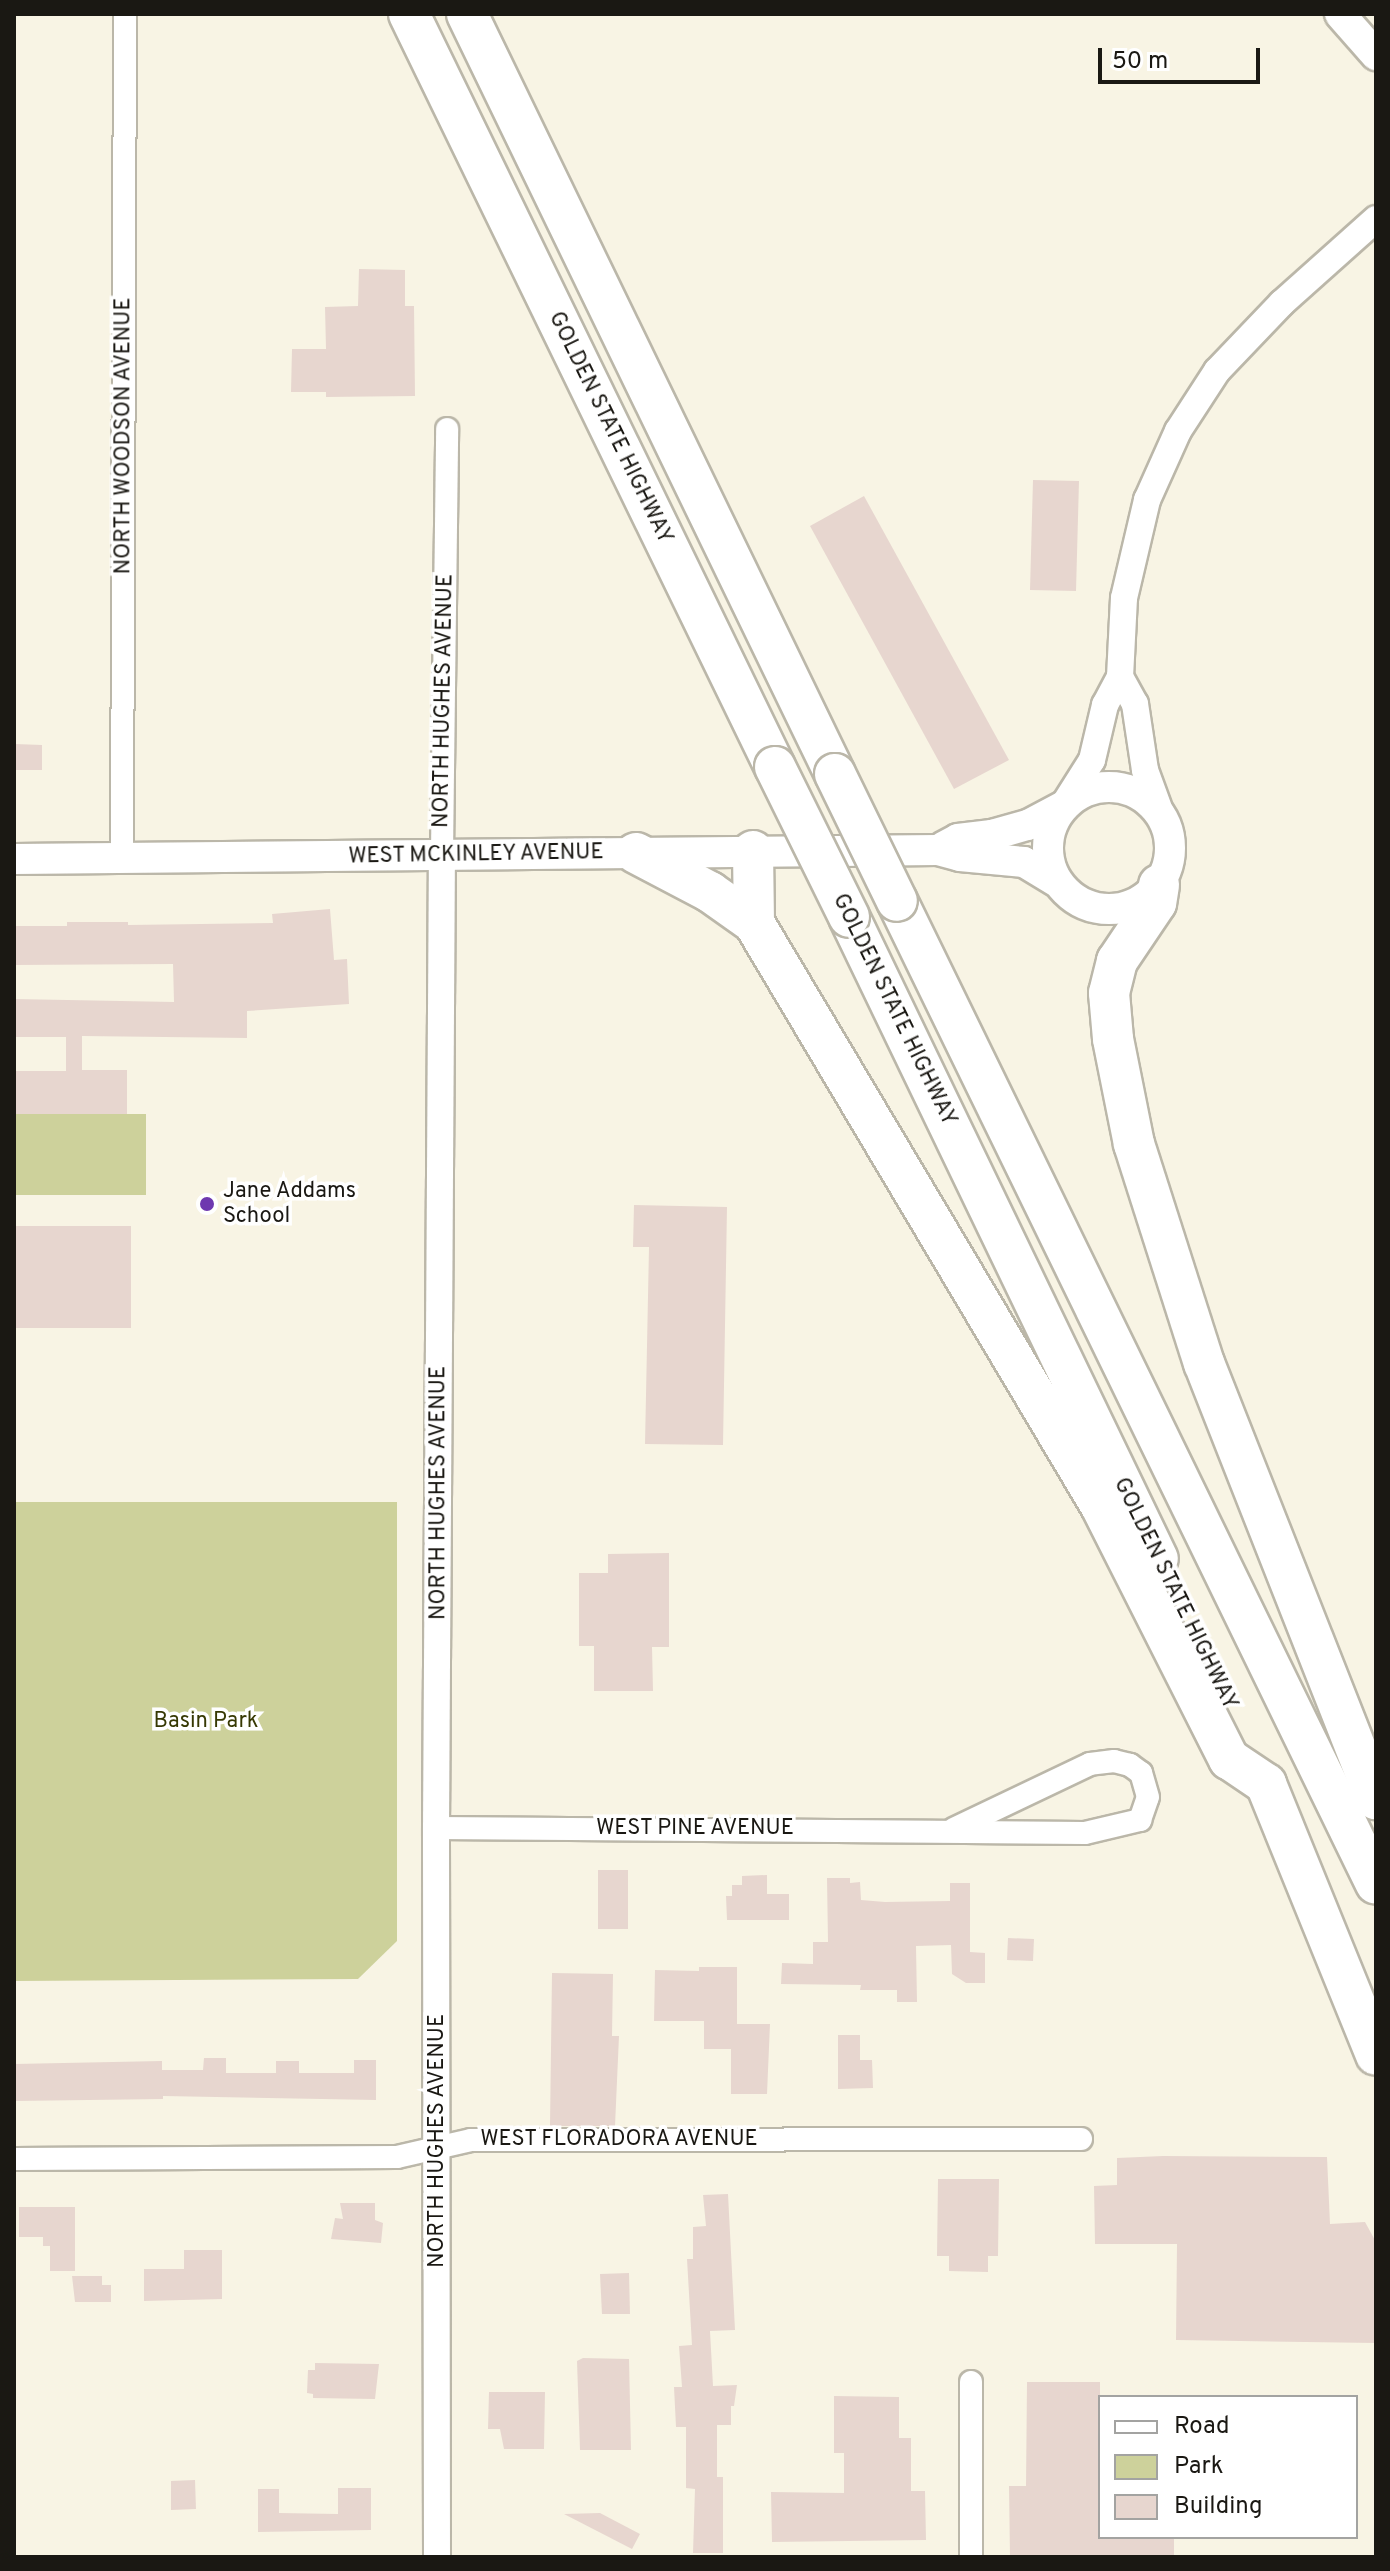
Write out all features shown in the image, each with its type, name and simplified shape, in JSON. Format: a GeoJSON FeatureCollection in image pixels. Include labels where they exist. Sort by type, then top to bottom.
{"type":"FeatureCollection","features":[{"type":"Feature","properties":{"kind":"highway","name":"GOLDEN STATE HIGHWAY"},"geometry":{"type":"LineString","coordinates":[[409,14],[1376,2008]]}},
{"type":"Feature","properties":{"kind":"highway"},"geometry":{"type":"LineString","coordinates":[[467,14],[1376,1884]]}},
{"type":"Feature","properties":{"kind":"highway"},"geometry":{"type":"LineString","coordinates":[[753,851],[754,923]]}},
{"type":"Feature","properties":{"kind":"highway"},"geometry":{"type":"LineString","coordinates":[[636,853],[710,892],[754,923],[1101,1506],[1229,1759],[1266,1784],[1376,2055]]}},
{"type":"Feature","properties":{"kind":"highway"},"geometry":{"type":"LineString","coordinates":[[1159,885],[1156,903],[1117,961],[1109,993],[1113,1039],[1134,1144],[1204,1363],[1376,1799]]}},
{"type":"Feature","properties":{"kind":"main road"},"geometry":{"type":"LineString","coordinates":[[1340,14],[1376,55]]}},
{"type":"Feature","properties":{"kind":"main road","name":"WEST MCKINLEY AVENUE"},"geometry":{"type":"LineString","coordinates":[[938,850],[958,839],[992,835],[1028,825],[1096,787],[1114,786],[1141,795],[1161,814]]}},
{"type":"Feature","properties":{"kind":"main road"},"geometry":{"type":"LineString","coordinates":[[1056,881],[1049,862],[1047,842],[1052,823],[1063,806]]}},
{"type":"Feature","properties":{"kind":"main road"},"geometry":{"type":"LineString","coordinates":[[1159,885],[1168,868],[1171,849],[1161,814]]}},
{"type":"Feature","properties":{"kind":"main road","name":"WEST MCKINLEY AVENUE"},"geometry":{"type":"LineString","coordinates":[[14,859],[938,850],[960,856],[1024,862],[1056,881],[1078,901],[1107,910],[1136,903],[1159,885]]}},
{"type":"Feature","properties":{"kind":"street","name":"NORTH WOODSON AVENUE"},"geometry":{"type":"LineString","coordinates":[[122,858],[125,14]]}},
{"type":"Feature","properties":{"kind":"street"},"geometry":{"type":"LineString","coordinates":[[1063,806],[1092,760],[1105,705],[1120,677],[1124,598],[1137,531],[1152,487],[1178,431],[1217,371],[1242,341],[1376,219]]}},
{"type":"Feature","properties":{"kind":"street","name":"NORTH HUGHES AVENUE"},"geometry":{"type":"LineString","coordinates":[[437,2557],[436,1828],[447,429]]}},
{"type":"Feature","properties":{"kind":"street"},"geometry":{"type":"LineString","coordinates":[[1120,677],[1135,704],[1145,770],[1161,814]]}},
{"type":"Feature","properties":{"kind":"street","name":"WEST PINE AVENUE"},"geometry":{"type":"LineString","coordinates":[[436,1828],[1096,1831],[1140,1820],[1148,1797],[1141,1773],[1130,1765],[1114,1761],[1090,1764],[954,1829]]}},
{"type":"Feature","properties":{"kind":"street","name":"WEST FLORADORA AVENUE"},"geometry":{"type":"LineString","coordinates":[[14,2159],[397,2157],[471,2140],[1081,2139]]}},
{"type":"Feature","properties":{"kind":"street"},"geometry":{"type":"LineString","coordinates":[[971,2382],[971,2557]]}},
{"type":"Feature","properties":{"kind":"green space"},"geometry":{"type":"Polygon","coordinates":[[[14,1114],[146,1114],[146,1195],[14,1195],[14,1114]]]}},
{"type":"Feature","properties":{"kind":"green space","name":"Basin Park"},"geometry":{"type":"Polygon","coordinates":[[[14,1502],[397,1502],[397,1941],[358,1979],[14,1981],[14,1502]]]}},
{"type":"Feature","properties":{"kind":"building"},"geometry":{"type":"Polygon","coordinates":[[[359,269],[405,270],[405,306],[414,306],[415,396],[326,397],[326,392],[291,392],[292,349],[326,349],[325,307],[358,306],[359,269]]]}},
{"type":"Feature","properties":{"kind":"building"},"geometry":{"type":"Polygon","coordinates":[[[1033,480],[1079,481],[1076,591],[1030,590],[1033,480]]]}},
{"type":"Feature","properties":{"kind":"building"},"geometry":{"type":"Polygon","coordinates":[[[864,496],[1009,760],[954,789],[810,526],[864,496]]]}},
{"type":"Feature","properties":{"kind":"building"},"geometry":{"type":"Polygon","coordinates":[[[15,744],[42,745],[42,770],[15,770],[15,744]]]}},
{"type":"Feature","properties":{"kind":"building"},"geometry":{"type":"Polygon","coordinates":[[[330,909],[334,960],[347,959],[349,1004],[247,1011],[247,1038],[82,1036],[82,1070],[127,1070],[127,1114],[14,1114],[14,1071],[66,1071],[66,1037],[14,1037],[14,999],[174,1002],[173,964],[14,965],[14,926],[67,926],[67,922],[128,922],[128,925],[273,923],[272,914],[330,909]]]}},
{"type":"Feature","properties":{"kind":"building"},"geometry":{"type":"Polygon","coordinates":[[[634,1205],[727,1207],[723,1445],[645,1444],[649,1247],[633,1247],[634,1205]]]}},
{"type":"Feature","properties":{"kind":"building"},"geometry":{"type":"Polygon","coordinates":[[[14,1226],[131,1226],[131,1328],[14,1328],[14,1226]]]}},
{"type":"Feature","properties":{"kind":"building"},"geometry":{"type":"Polygon","coordinates":[[[669,1553],[669,1647],[652,1647],[653,1691],[594,1691],[594,1646],[579,1646],[579,1573],[608,1573],[608,1554],[669,1553]]]}},
{"type":"Feature","properties":{"kind":"building"},"geometry":{"type":"Polygon","coordinates":[[[598,1870],[628,1870],[628,1929],[598,1929],[598,1870]]]}},
{"type":"Feature","properties":{"kind":"building"},"geometry":{"type":"Polygon","coordinates":[[[767,1875],[767,1894],[789,1894],[789,1920],[727,1920],[726,1896],[732,1896],[732,1885],[742,1885],[742,1876],[767,1875]]]}},
{"type":"Feature","properties":{"kind":"building"},"geometry":{"type":"Polygon","coordinates":[[[827,1878],[850,1878],[850,1883],[860,1882],[861,1900],[885,1902],[950,1901],[950,1883],[970,1883],[970,1952],[985,1953],[985,1983],[966,1983],[952,1974],[951,1945],[916,1946],[917,2002],[897,2002],[897,1990],[860,1990],[861,1985],[781,1984],[782,1963],[813,1964],[813,1942],[828,1942],[827,1878]]]}},
{"type":"Feature","properties":{"kind":"building"},"geometry":{"type":"Polygon","coordinates":[[[1008,1938],[1034,1939],[1033,1961],[1007,1960],[1008,1938]]]}},
{"type":"Feature","properties":{"kind":"building"},"geometry":{"type":"Polygon","coordinates":[[[699,1967],[737,1967],[737,2024],[770,2024],[767,2094],[731,2094],[731,2049],[704,2049],[704,2021],[654,2021],[655,1970],[699,1971],[699,1967]]]}},
{"type":"Feature","properties":{"kind":"building"},"geometry":{"type":"Polygon","coordinates":[[[552,1973],[613,1974],[612,2036],[619,2036],[615,2126],[550,2126],[552,1973]]]}},
{"type":"Feature","properties":{"kind":"building"},"geometry":{"type":"Polygon","coordinates":[[[838,2035],[860,2035],[860,2060],[872,2060],[873,2088],[838,2089],[838,2035]]]}},
{"type":"Feature","properties":{"kind":"building"},"geometry":{"type":"Polygon","coordinates":[[[204,2058],[226,2058],[226,2073],[276,2073],[276,2061],[299,2061],[299,2073],[354,2073],[354,2060],[376,2060],[376,2100],[163,2096],[163,2099],[14,2101],[14,2064],[162,2061],[162,2070],[203,2070],[204,2058]]]}},
{"type":"Feature","properties":{"kind":"building"},"geometry":{"type":"Polygon","coordinates":[[[1327,2157],[1330,2224],[1365,2222],[1376,2242],[1376,2343],[1176,2340],[1177,2244],[1095,2244],[1094,2186],[1117,2185],[1117,2158],[1327,2157]]]}},
{"type":"Feature","properties":{"kind":"building"},"geometry":{"type":"Polygon","coordinates":[[[938,2179],[999,2179],[998,2256],[988,2256],[988,2272],[949,2271],[949,2256],[937,2256],[938,2179]]]}},
{"type":"Feature","properties":{"kind":"building"},"geometry":{"type":"Polygon","coordinates":[[[728,2194],[735,2330],[710,2331],[713,2386],[737,2385],[734,2406],[731,2406],[731,2425],[717,2425],[717,2477],[723,2477],[723,2553],[693,2553],[695,2489],[686,2488],[686,2427],[676,2427],[674,2387],[682,2387],[679,2346],[692,2345],[687,2259],[693,2259],[693,2227],[706,2226],[703,2195],[728,2194]]]}},
{"type":"Feature","properties":{"kind":"building"},"geometry":{"type":"Polygon","coordinates":[[[340,2203],[375,2203],[375,2220],[383,2223],[381,2243],[331,2239],[335,2218],[343,2219],[340,2203]]]}},
{"type":"Feature","properties":{"kind":"building"},"geometry":{"type":"Polygon","coordinates":[[[19,2207],[75,2207],[75,2271],[50,2271],[50,2246],[43,2246],[43,2237],[19,2237],[19,2207]]]}},
{"type":"Feature","properties":{"kind":"building"},"geometry":{"type":"Polygon","coordinates":[[[184,2250],[222,2250],[222,2299],[144,2301],[144,2269],[184,2269],[184,2250]]]}},
{"type":"Feature","properties":{"kind":"building"},"geometry":{"type":"Polygon","coordinates":[[[629,2273],[630,2314],[602,2314],[600,2274],[629,2273]]]}},
{"type":"Feature","properties":{"kind":"building"},"geometry":{"type":"Polygon","coordinates":[[[72,2276],[102,2276],[102,2285],[111,2285],[111,2302],[75,2302],[72,2276]]]}},
{"type":"Feature","properties":{"kind":"building"},"geometry":{"type":"Polygon","coordinates":[[[583,2358],[629,2359],[631,2450],[580,2450],[577,2361],[583,2358]]]}},
{"type":"Feature","properties":{"kind":"building"},"geometry":{"type":"Polygon","coordinates":[[[315,2363],[379,2364],[375,2399],[313,2398],[313,2394],[307,2393],[308,2370],[315,2370],[315,2363]]]}},
{"type":"Feature","properties":{"kind":"building"},"geometry":{"type":"Polygon","coordinates":[[[1027,2382],[1100,2382],[1098,2539],[1174,2539],[1174,2557],[1010,2557],[1009,2486],[1026,2486],[1027,2382]]]}},
{"type":"Feature","properties":{"kind":"building"},"geometry":{"type":"Polygon","coordinates":[[[489,2392],[545,2392],[544,2449],[504,2449],[500,2429],[488,2429],[489,2392]]]}},
{"type":"Feature","properties":{"kind":"building"},"geometry":{"type":"Polygon","coordinates":[[[834,2396],[899,2397],[899,2438],[911,2438],[911,2491],[925,2491],[926,2540],[772,2542],[771,2492],[844,2493],[844,2453],[834,2453],[834,2396]]]}},
{"type":"Feature","properties":{"kind":"building"},"geometry":{"type":"Polygon","coordinates":[[[195,2480],[196,2509],[171,2510],[171,2481],[195,2480]]]}},
{"type":"Feature","properties":{"kind":"building"},"geometry":{"type":"Polygon","coordinates":[[[338,2488],[371,2488],[371,2530],[258,2532],[258,2489],[279,2489],[279,2513],[338,2514],[338,2488]]]}},
{"type":"Feature","properties":{"kind":"building"},"geometry":{"type":"Polygon","coordinates":[[[600,2513],[640,2534],[632,2549],[564,2514],[600,2513]]]}},
{"type":"Feature","properties":{"kind":"place","name":"Jane Addams School"},"geometry":{"type":"Point","coordinates":[207,1204]}}]}
